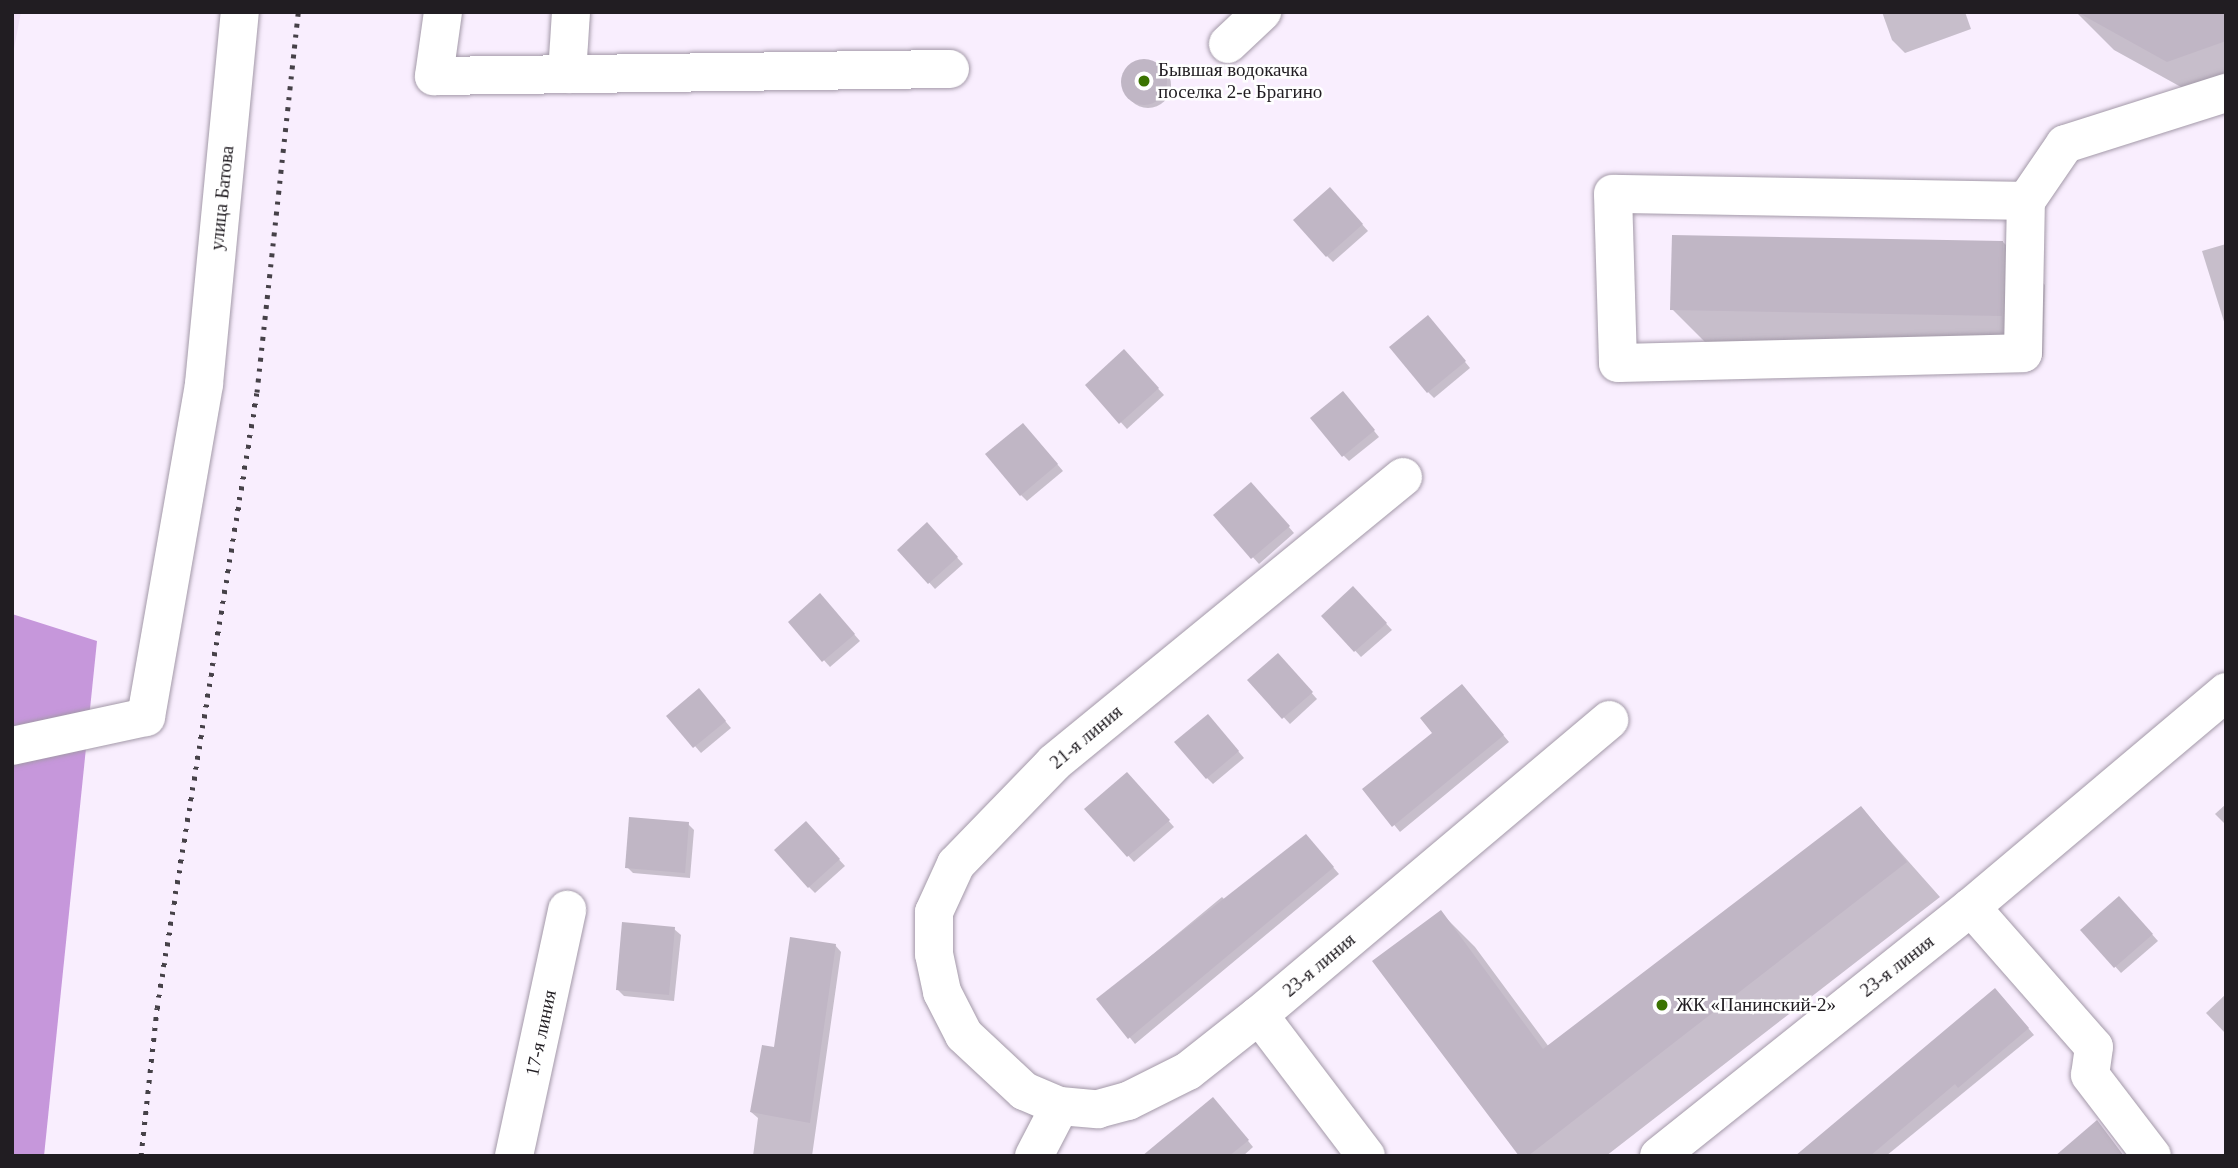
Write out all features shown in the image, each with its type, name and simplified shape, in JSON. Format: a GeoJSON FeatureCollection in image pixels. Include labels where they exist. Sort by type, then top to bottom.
{"type":"FeatureCollection","features":[{"type":"Feature","properties":{"kind":"street","name":"улица Батова"},"geometry":{"type":"LineString","coordinates":[[12,746],[146,717],[204,384],[240,12]]}},
{"type":"Feature","properties":{"kind":"street"},"geometry":{"type":"LineString","coordinates":[[443,12],[434,76],[950,69]]}},
{"type":"Feature","properties":{"kind":"street"},"geometry":{"type":"LineString","coordinates":[[567,74],[570,12]]}},
{"type":"Feature","properties":{"kind":"street"},"geometry":{"type":"LineString","coordinates":[[1228,44],[1262,12]]}},
{"type":"Feature","properties":{"kind":"street"},"geometry":{"type":"LineString","coordinates":[[2026,201],[1613,194],[1618,363],[2023,353],[2026,201],[2065,144],[2226,93]]}},
{"type":"Feature","properties":{"kind":"street","name":"21-я линия"},"geometry":{"type":"LineString","coordinates":[[996,1067],[964,1035],[942,992],[934,912],[949,874],[991,822],[1054,763],[1403,477]]}},
{"type":"Feature","properties":{"kind":"street","name":"23-я линия"},"geometry":{"type":"LineString","coordinates":[[1658,1156],[1971,907],[2226,692]]}},
{"type":"Feature","properties":{"kind":"street","name":"23-я линия"},"geometry":{"type":"LineString","coordinates":[[996,1067],[1024,1091],[1060,1106],[1098,1109],[1128,1101],[1188,1070],[1259,1015],[1609,720]]}},
{"type":"Feature","properties":{"kind":"street"},"geometry":{"type":"LineString","coordinates":[[1971,907],[2094,1047],[2090,1075],[2152,1156]]}},
{"type":"Feature","properties":{"kind":"street","name":"17-я линия"},"geometry":{"type":"LineString","coordinates":[[514,1156],[567,911]]}},
{"type":"Feature","properties":{"kind":"street"},"geometry":{"type":"LineString","coordinates":[[1259,1015],[1366,1156]]}},
{"type":"Feature","properties":{"kind":"street"},"geometry":{"type":"LineString","coordinates":[[1034,1156],[1060,1106]]}},
{"type":"Feature","properties":{"kind":"shaded area"},"geometry":{"type":"Polygon","coordinates":[[[12,12],[21,12],[12,59],[12,12]]]}},
{"type":"Feature","properties":{"kind":"shaded area"},"geometry":{"type":"Polygon","coordinates":[[[12,614],[97,641],[44,1156],[12,1156],[12,614]]]}},
{"type":"Feature","properties":{"kind":"building"},"geometry":{"type":"Polygon","coordinates":[[[2077,12],[2226,12],[2226,41],[2167,62],[2077,12]]]}},
{"type":"Feature","properties":{"kind":"building","name":"Бывшая водокачка поселка 2-е Брагино"},"geometry":{"type":"Polygon","coordinates":[[[1144,59],[1160,66],[1167,82],[1160,98],[1144,105],[1128,98],[1121,82],[1128,66],[1144,59]]]}},
{"type":"Feature","properties":{"kind":"building"},"geometry":{"type":"Polygon","coordinates":[[[1330,187],[1363,224],[1326,257],[1293,220],[1330,187]]]}},
{"type":"Feature","properties":{"kind":"building"},"geometry":{"type":"Polygon","coordinates":[[[1672,235],[2003,241],[2002,316],[1670,310],[1672,235]]]}},
{"type":"Feature","properties":{"kind":"building"},"geometry":{"type":"Polygon","coordinates":[[[1428,315],[1466,361],[1427,393],[1389,347],[1428,315]]]}},
{"type":"Feature","properties":{"kind":"building"},"geometry":{"type":"Polygon","coordinates":[[[1124,349],[1159,388],[1119,424],[1085,385],[1124,349]]]}},
{"type":"Feature","properties":{"kind":"building"},"geometry":{"type":"Polygon","coordinates":[[[1343,391],[1375,430],[1342,457],[1310,418],[1343,391]]]}},
{"type":"Feature","properties":{"kind":"building"},"geometry":{"type":"Polygon","coordinates":[[[1023,423],[1058,464],[1020,496],[985,454],[1023,423]]]}},
{"type":"Feature","properties":{"kind":"building"},"geometry":{"type":"Polygon","coordinates":[[[1251,482],[1290,526],[1251,559],[1213,515],[1251,482]]]}},
{"type":"Feature","properties":{"kind":"building"},"geometry":{"type":"Polygon","coordinates":[[[927,522],[958,557],[928,584],[897,550],[927,522]]]}},
{"type":"Feature","properties":{"kind":"building"},"geometry":{"type":"Polygon","coordinates":[[[1353,586],[1387,623],[1354,652],[1321,616],[1353,586]]]}},
{"type":"Feature","properties":{"kind":"building"},"geometry":{"type":"Polygon","coordinates":[[[820,593],[855,634],[822,662],[788,622],[820,593]]]}},
{"type":"Feature","properties":{"kind":"building"},"geometry":{"type":"Polygon","coordinates":[[[1278,653],[1313,692],[1282,719],[1247,680],[1278,653]]]}},
{"type":"Feature","properties":{"kind":"building"},"geometry":{"type":"Polygon","coordinates":[[[1462,684],[1504,735],[1392,827],[1362,789],[1432,733],[1420,718],[1462,684]]]}},
{"type":"Feature","properties":{"kind":"building"},"geometry":{"type":"Polygon","coordinates":[[[699,688],[726,721],[693,748],[666,716],[699,688]]]}},
{"type":"Feature","properties":{"kind":"building"},"geometry":{"type":"Polygon","coordinates":[[[1208,714],[1239,751],[1206,779],[1174,742],[1208,714]]]}},
{"type":"Feature","properties":{"kind":"building"},"geometry":{"type":"Polygon","coordinates":[[[1127,772],[1170,820],[1127,857],[1084,809],[1127,772]]]}},
{"type":"Feature","properties":{"kind":"building","name":"ЖК «Панинский-2»"},"geometry":{"type":"Polygon","coordinates":[[[1861,806],[1907,862],[1528,1156],[1519,1156],[1372,961],[1441,910],[1543,1049],[1861,806]]]}},
{"type":"Feature","properties":{"kind":"building"},"geometry":{"type":"Polygon","coordinates":[[[629,817],[689,822],[685,873],[625,868],[629,817]]]}},
{"type":"Feature","properties":{"kind":"building"},"geometry":{"type":"Polygon","coordinates":[[[806,821],[840,859],[808,888],[774,850],[806,821]]]}},
{"type":"Feature","properties":{"kind":"building"},"geometry":{"type":"Polygon","coordinates":[[[1306,834],[1334,867],[1128,1039],[1096,999],[1306,834]]]}},
{"type":"Feature","properties":{"kind":"building"},"geometry":{"type":"Polygon","coordinates":[[[2119,896],[2153,934],[2114,968],[2080,930],[2119,896]]]}},
{"type":"Feature","properties":{"kind":"building"},"geometry":{"type":"Polygon","coordinates":[[[622,922],[675,927],[669,995],[616,990],[622,922]]]}},
{"type":"Feature","properties":{"kind":"building"},"geometry":{"type":"Polygon","coordinates":[[[790,937],[836,944],[810,1123],[750,1112],[762,1045],[774,1047],[790,937]]]}},
{"type":"Feature","properties":{"kind":"building"},"geometry":{"type":"Polygon","coordinates":[[[1995,988],[2029,1028],[1958,1088],[1955,1084],[1870,1156],[1795,1156],[1995,988]]]}},
{"type":"Feature","properties":{"kind":"building"},"geometry":{"type":"Polygon","coordinates":[[[1213,1097],[1249,1140],[1229,1156],[1142,1156],[1213,1097]]]}},
{"type":"Feature","properties":{"kind":"building"},"geometry":{"type":"Polygon","coordinates":[[[2097,1120],[2124,1156],[2055,1156],[2097,1120]]]}},
{"type":"Feature","properties":{"kind":"railway"},"geometry":{"type":"LineString","coordinates":[[141,1156],[157,1008],[257,392],[298,12]]}},
{"type":"Feature","properties":{"kind":"place","name":"Бывшая водокачка поселка 2-е Брагино"},"geometry":{"type":"Point","coordinates":[1144,81]}},
{"type":"Feature","properties":{"kind":"place","name":"ЖК «Панинский-2»"},"geometry":{"type":"Point","coordinates":[1662,1005]}}]}
